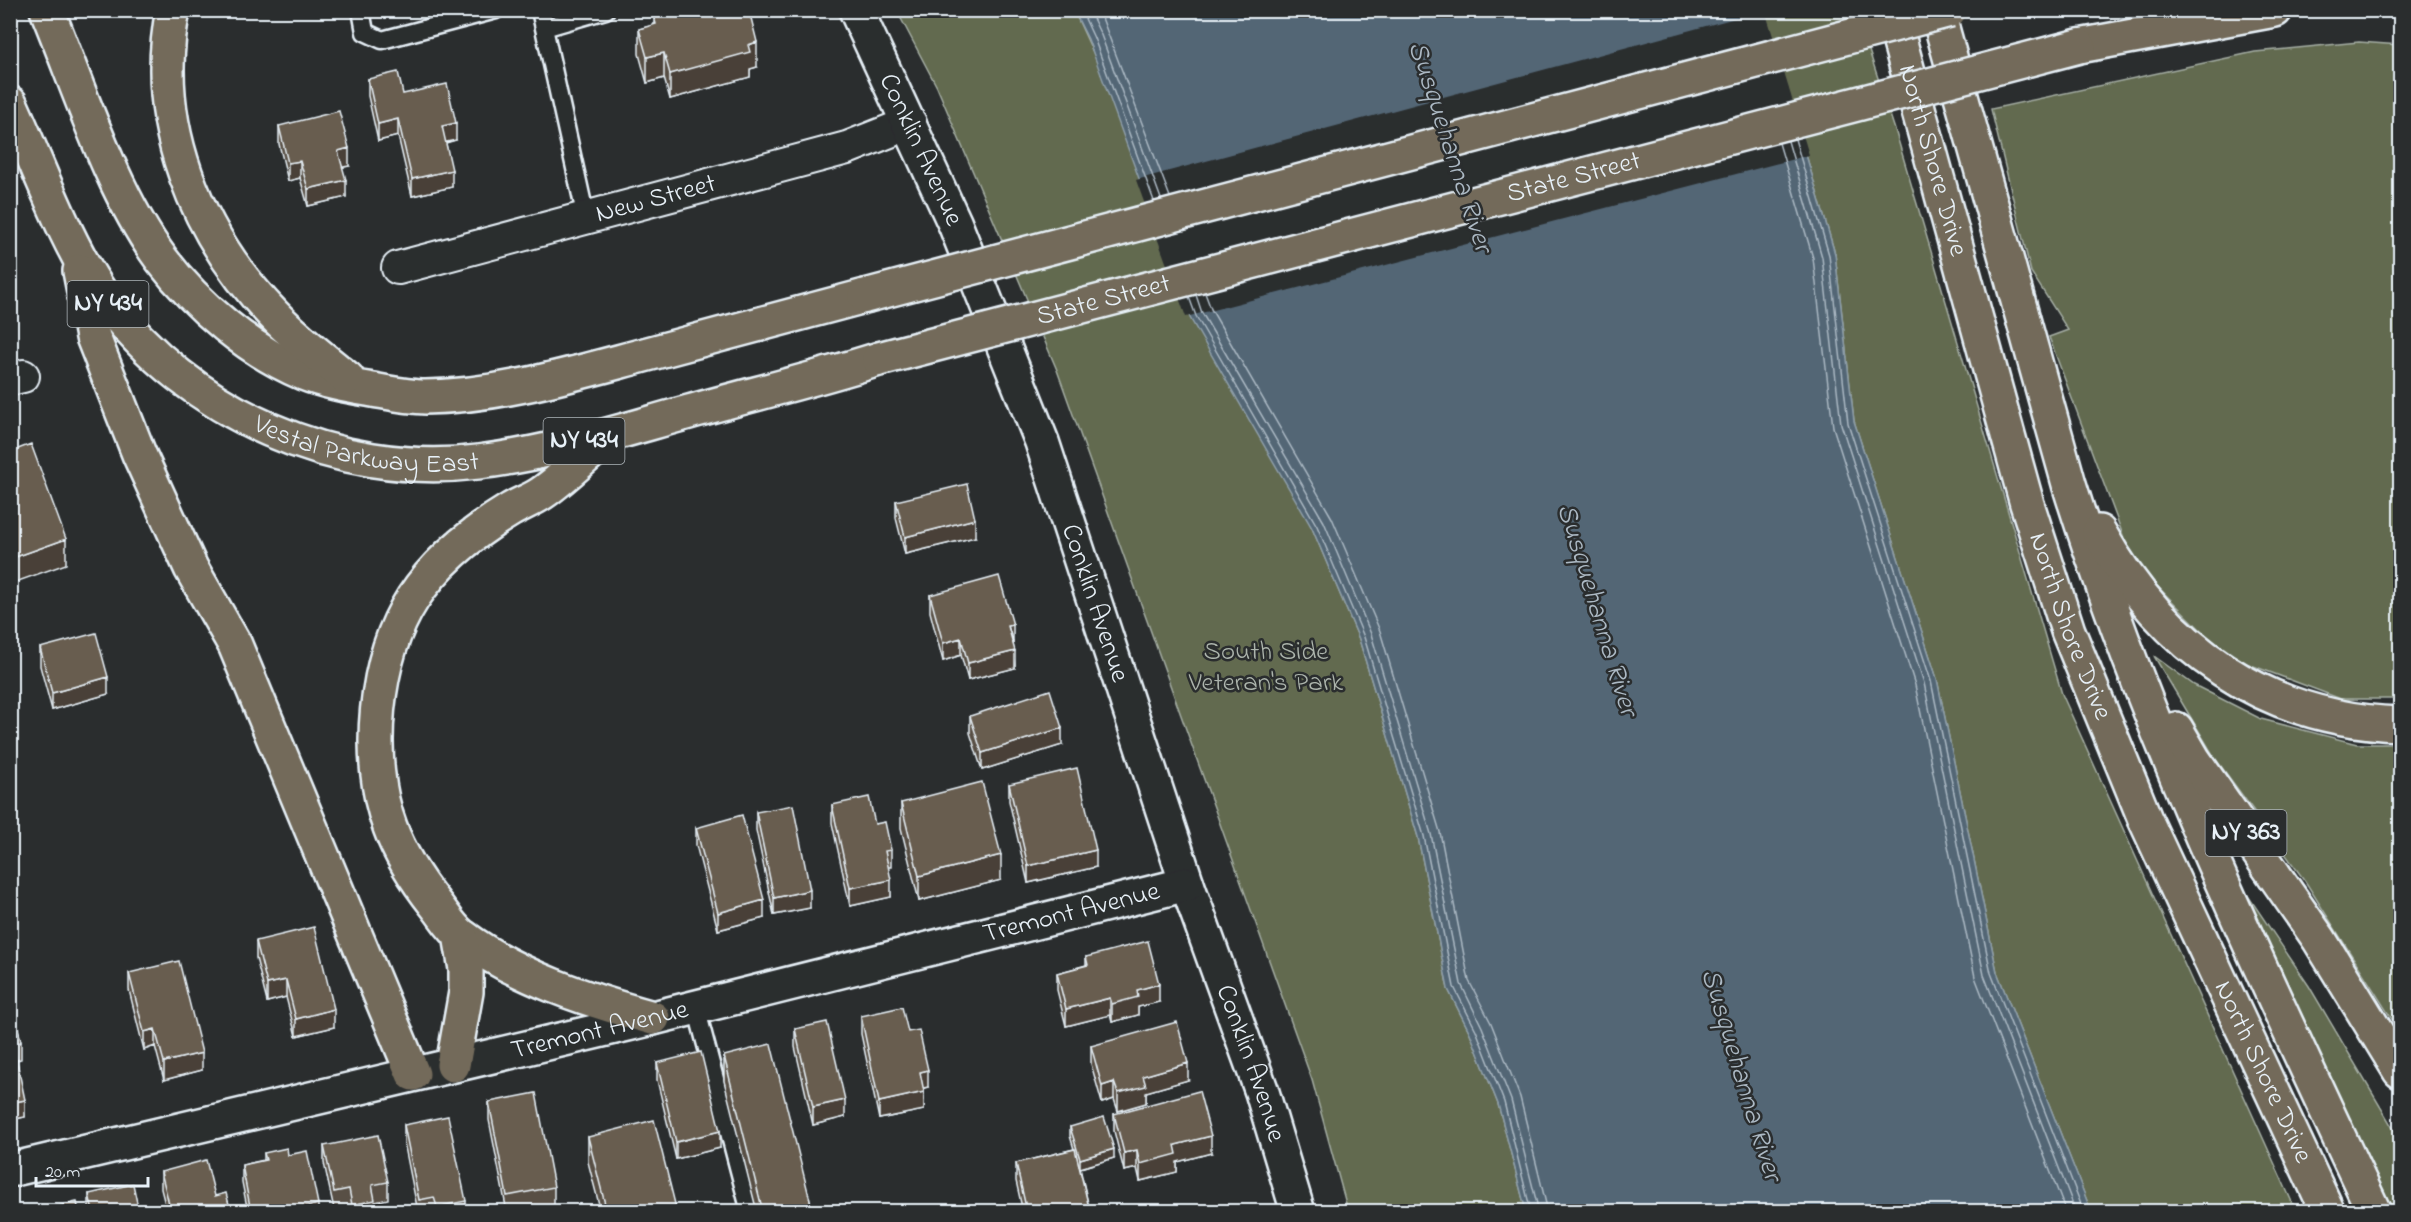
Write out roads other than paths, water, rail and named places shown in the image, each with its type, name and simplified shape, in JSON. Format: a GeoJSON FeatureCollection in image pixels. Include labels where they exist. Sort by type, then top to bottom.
{"type":"FeatureCollection","features":[{"type":"Feature","properties":{"kind":"main road","name":"Vestal Parkway East"},"geometry":{"type":"LineString","coordinates":[[47,10],[110,164],[137,219],[164,262],[210,311],[267,353],[303,373],[357,387],[424,397],[498,389],[551,380],[1950,10]]}},
{"type":"Feature","properties":{"kind":"main road"},"geometry":{"type":"LineString","coordinates":[[174,10],[167,62],[169,110],[179,157],[197,205],[221,248],[254,293],[300,340],[357,387]]}},
{"type":"Feature","properties":{"kind":"main road","name":"Conklin Avenue"},"geometry":{"type":"LineString","coordinates":[[856,10],[910,123],[980,284],[1062,498],[1187,884],[1262,1092],[1298,1212]]}},
{"type":"Feature","properties":{"kind":"main road","name":"North Shore Drive"},"geometry":{"type":"LineString","coordinates":[[1891,10],[2027,504],[2064,621],[2145,819],[2328,1212]]}},
{"type":"Feature","properties":{"kind":"main road","name":"North Shore Drive"},"geometry":{"type":"LineString","coordinates":[[1936,10],[2052,425],[2085,538],[2103,588],[2159,732],[2220,877],[2374,1212]]}},
{"type":"Feature","properties":{"kind":"main road","name":"State Street"},"geometry":{"type":"LineString","coordinates":[[879,359],[2079,46],[2200,10]]}},
{"type":"Feature","properties":{"kind":"main road"},"geometry":{"type":"LineString","coordinates":[[2079,46],[2275,10]]}},
{"type":"Feature","properties":{"kind":"main road","name":"Vestal Parkway East"},"geometry":{"type":"LineString","coordinates":[[10,103],[91,279],[114,311],[165,364],[225,407],[284,436],[344,453],[403,463],[477,462],[529,454],[612,434],[815,380],[879,359]]}},
{"type":"Feature","properties":{"kind":"main road"},"geometry":{"type":"LineString","coordinates":[[77,251],[93,337],[139,454],[191,568],[235,645],[413,1074]]}},
{"type":"Feature","properties":{"kind":"main road"},"geometry":{"type":"LineString","coordinates":[[2052,425],[2087,510],[2118,565],[2157,615],[2187,644],[2240,681],[2287,702],[2339,718],[2400,724]]}},
{"type":"Feature","properties":{"kind":"main road"},"geometry":{"type":"LineString","coordinates":[[612,434],[541,495],[504,514],[458,547],[412,599],[392,645],[378,703],[376,738],[381,795],[389,826],[405,861],[460,935],[493,956],[528,973],[613,1007],[653,1018]]}},
{"type":"Feature","properties":{"kind":"main road","name":"NY 363"},"geometry":{"type":"LineString","coordinates":[[2103,588],[2143,671],[2190,753],[2326,948],[2400,1071]]}},
{"type":"Feature","properties":{"kind":"main road","name":"Tremont Avenue"},"geometry":{"type":"LineString","coordinates":[[10,1170],[653,1018],[1187,884]]}},
{"type":"Feature","properties":{"kind":"main road"},"geometry":{"type":"LineString","coordinates":[[453,1065],[466,992],[466,969],[460,935]]}},
{"type":"Feature","properties":{"kind":"street","name":"New Street"},"geometry":{"type":"LineString","coordinates":[[398,268],[847,147],[910,123]]}},
{"type":"Feature","properties":{"kind":"lane"},"geometry":{"type":"LineString","coordinates":[[361,10],[365,32],[382,40],[496,10]]}},
{"type":"Feature","properties":{"kind":"lane"},"geometry":{"type":"LineString","coordinates":[[540,10],[586,218]]}},
{"type":"Feature","properties":{"kind":"lane"},"geometry":{"type":"LineString","coordinates":[[544,28],[606,10]]}},
{"type":"Feature","properties":{"kind":"lane"},"geometry":{"type":"LineString","coordinates":[[696,1007],[750,1212]]}},
{"type":"Feature","properties":{"kind":"water","name":"Susquehanna River"},"geometry":{"type":"Polygon","coordinates":[[[1074,11],[1764,11],[1835,254],[1854,421],[1937,679],[1997,972],[2091,1211],[1526,1211],[1498,1104],[1470,1033],[1448,989],[1418,837],[1359,639],[1312,528],[1190,318],[1088,39],[1074,11]]]}},
{"type":"Feature","properties":{"kind":"park label","name":"South Side Veteran's Park"},"geometry":{"type":"Point","coordinates":[1266,668]}}]}
